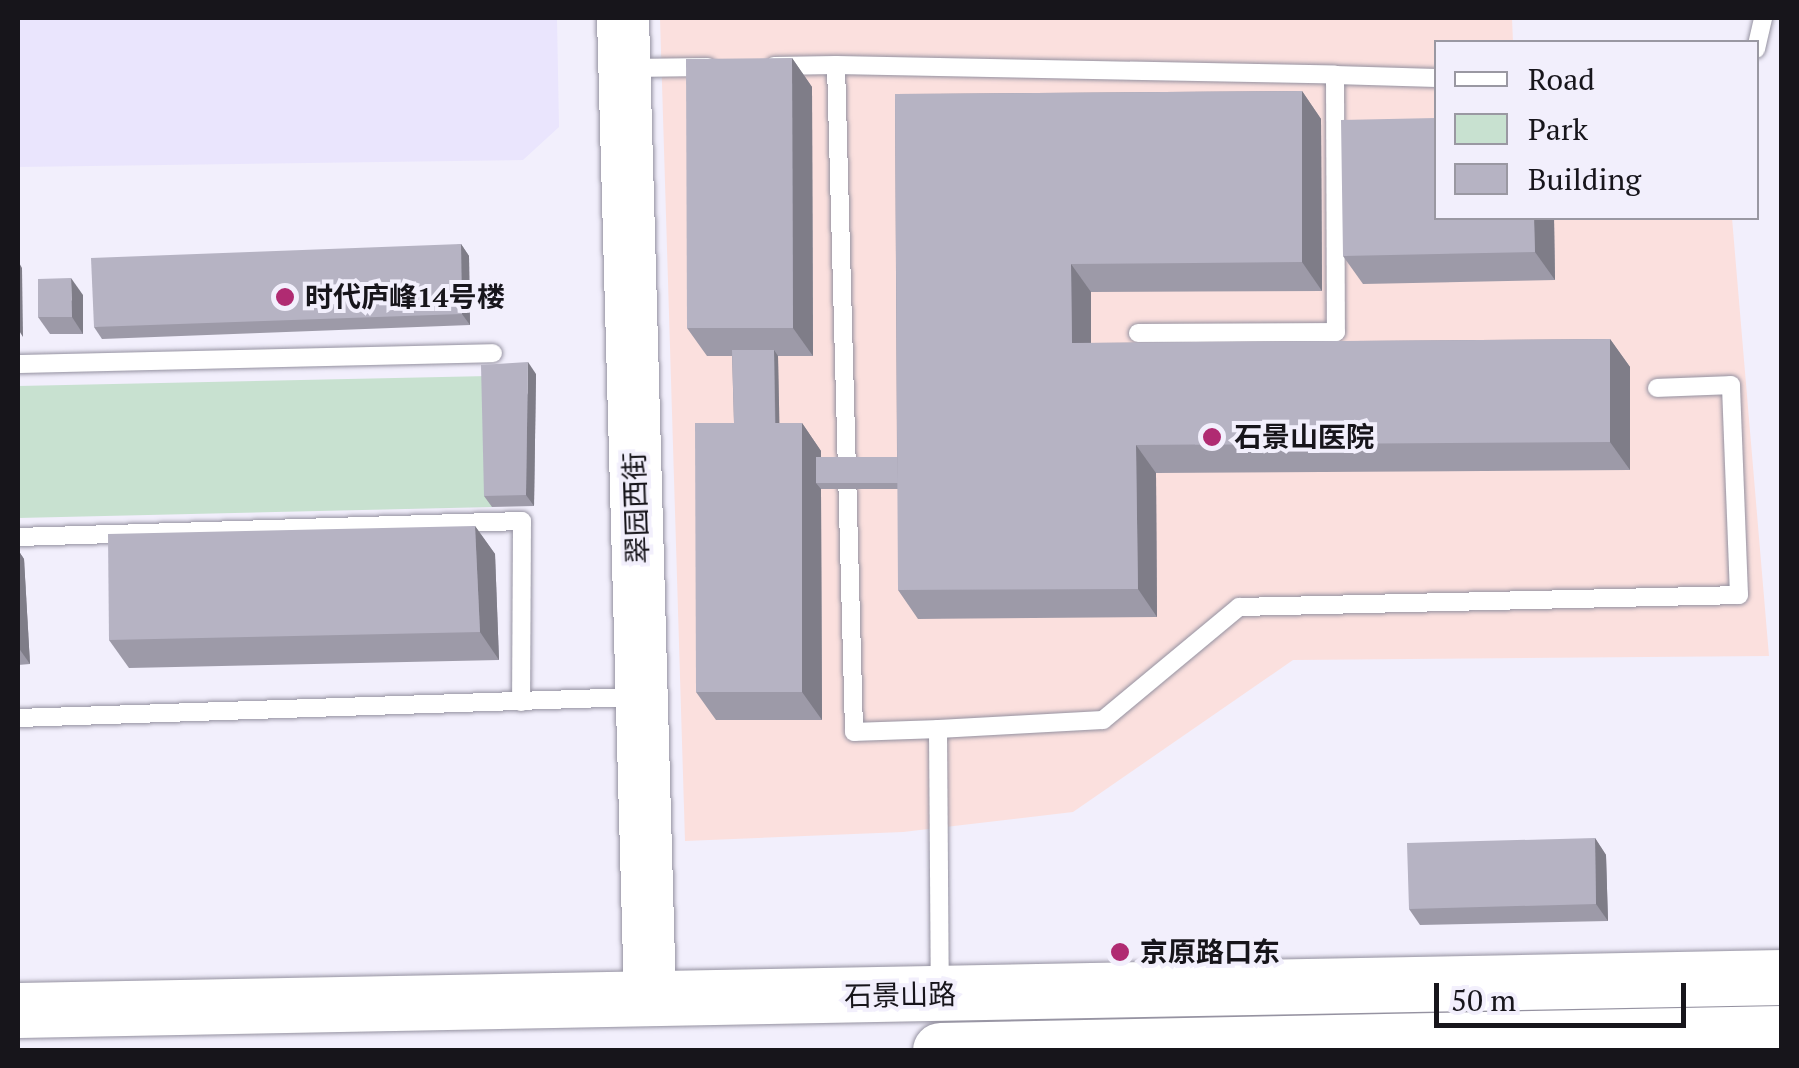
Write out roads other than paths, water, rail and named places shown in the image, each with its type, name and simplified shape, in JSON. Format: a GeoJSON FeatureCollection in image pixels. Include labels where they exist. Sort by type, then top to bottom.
{"type":"FeatureCollection","features":[{"type":"Feature","properties":{"kind":"highway","name":"石景山路"},"geometry":{"type":"LineString","coordinates":[[18,1010],[1782,977]]}},
{"type":"Feature","properties":{"kind":"highway","name":"石景山路"},"geometry":{"type":"LineString","coordinates":[[940,1050],[1645,1043],[1782,1033]]}},
{"type":"Feature","properties":{"kind":"street","name":"翠园西街"},"geometry":{"type":"LineString","coordinates":[[623,43],[650,1000]]}},
{"type":"Feature","properties":{"kind":"lane"},"geometry":{"type":"LineString","coordinates":[[623,43],[720,66]]}},
{"type":"Feature","properties":{"kind":"lane"},"geometry":{"type":"LineString","coordinates":[[836,65],[854,732],[1103,720],[1239,607],[1738,595],[1731,385],[1657,388]]}},
{"type":"Feature","properties":{"kind":"lane"},"geometry":{"type":"LineString","coordinates":[[758,66],[1434,78]]}},
{"type":"Feature","properties":{"kind":"lane"},"geometry":{"type":"LineString","coordinates":[[1138,333],[1336,332],[1335,75]]}},
{"type":"Feature","properties":{"kind":"lane"},"geometry":{"type":"LineString","coordinates":[[18,364],[493,353]]}},
{"type":"Feature","properties":{"kind":"lane"},"geometry":{"type":"LineString","coordinates":[[18,537],[522,521],[521,702]]}},
{"type":"Feature","properties":{"kind":"lane"},"geometry":{"type":"LineString","coordinates":[[18,718],[642,697]]}},
{"type":"Feature","properties":{"kind":"lane"},"geometry":{"type":"LineString","coordinates":[[938,729],[940,994]]}},
{"type":"Feature","properties":{"kind":"place","name":"时代庐峰14号楼"},"geometry":{"type":"Point","coordinates":[285,297]}},
{"type":"Feature","properties":{"kind":"place","name":"石景山医院"},"geometry":{"type":"Point","coordinates":[1212,437]}},
{"type":"Feature","properties":{"kind":"place","name":"京原路口东"},"geometry":{"type":"Point","coordinates":[1120,952]}}]}
